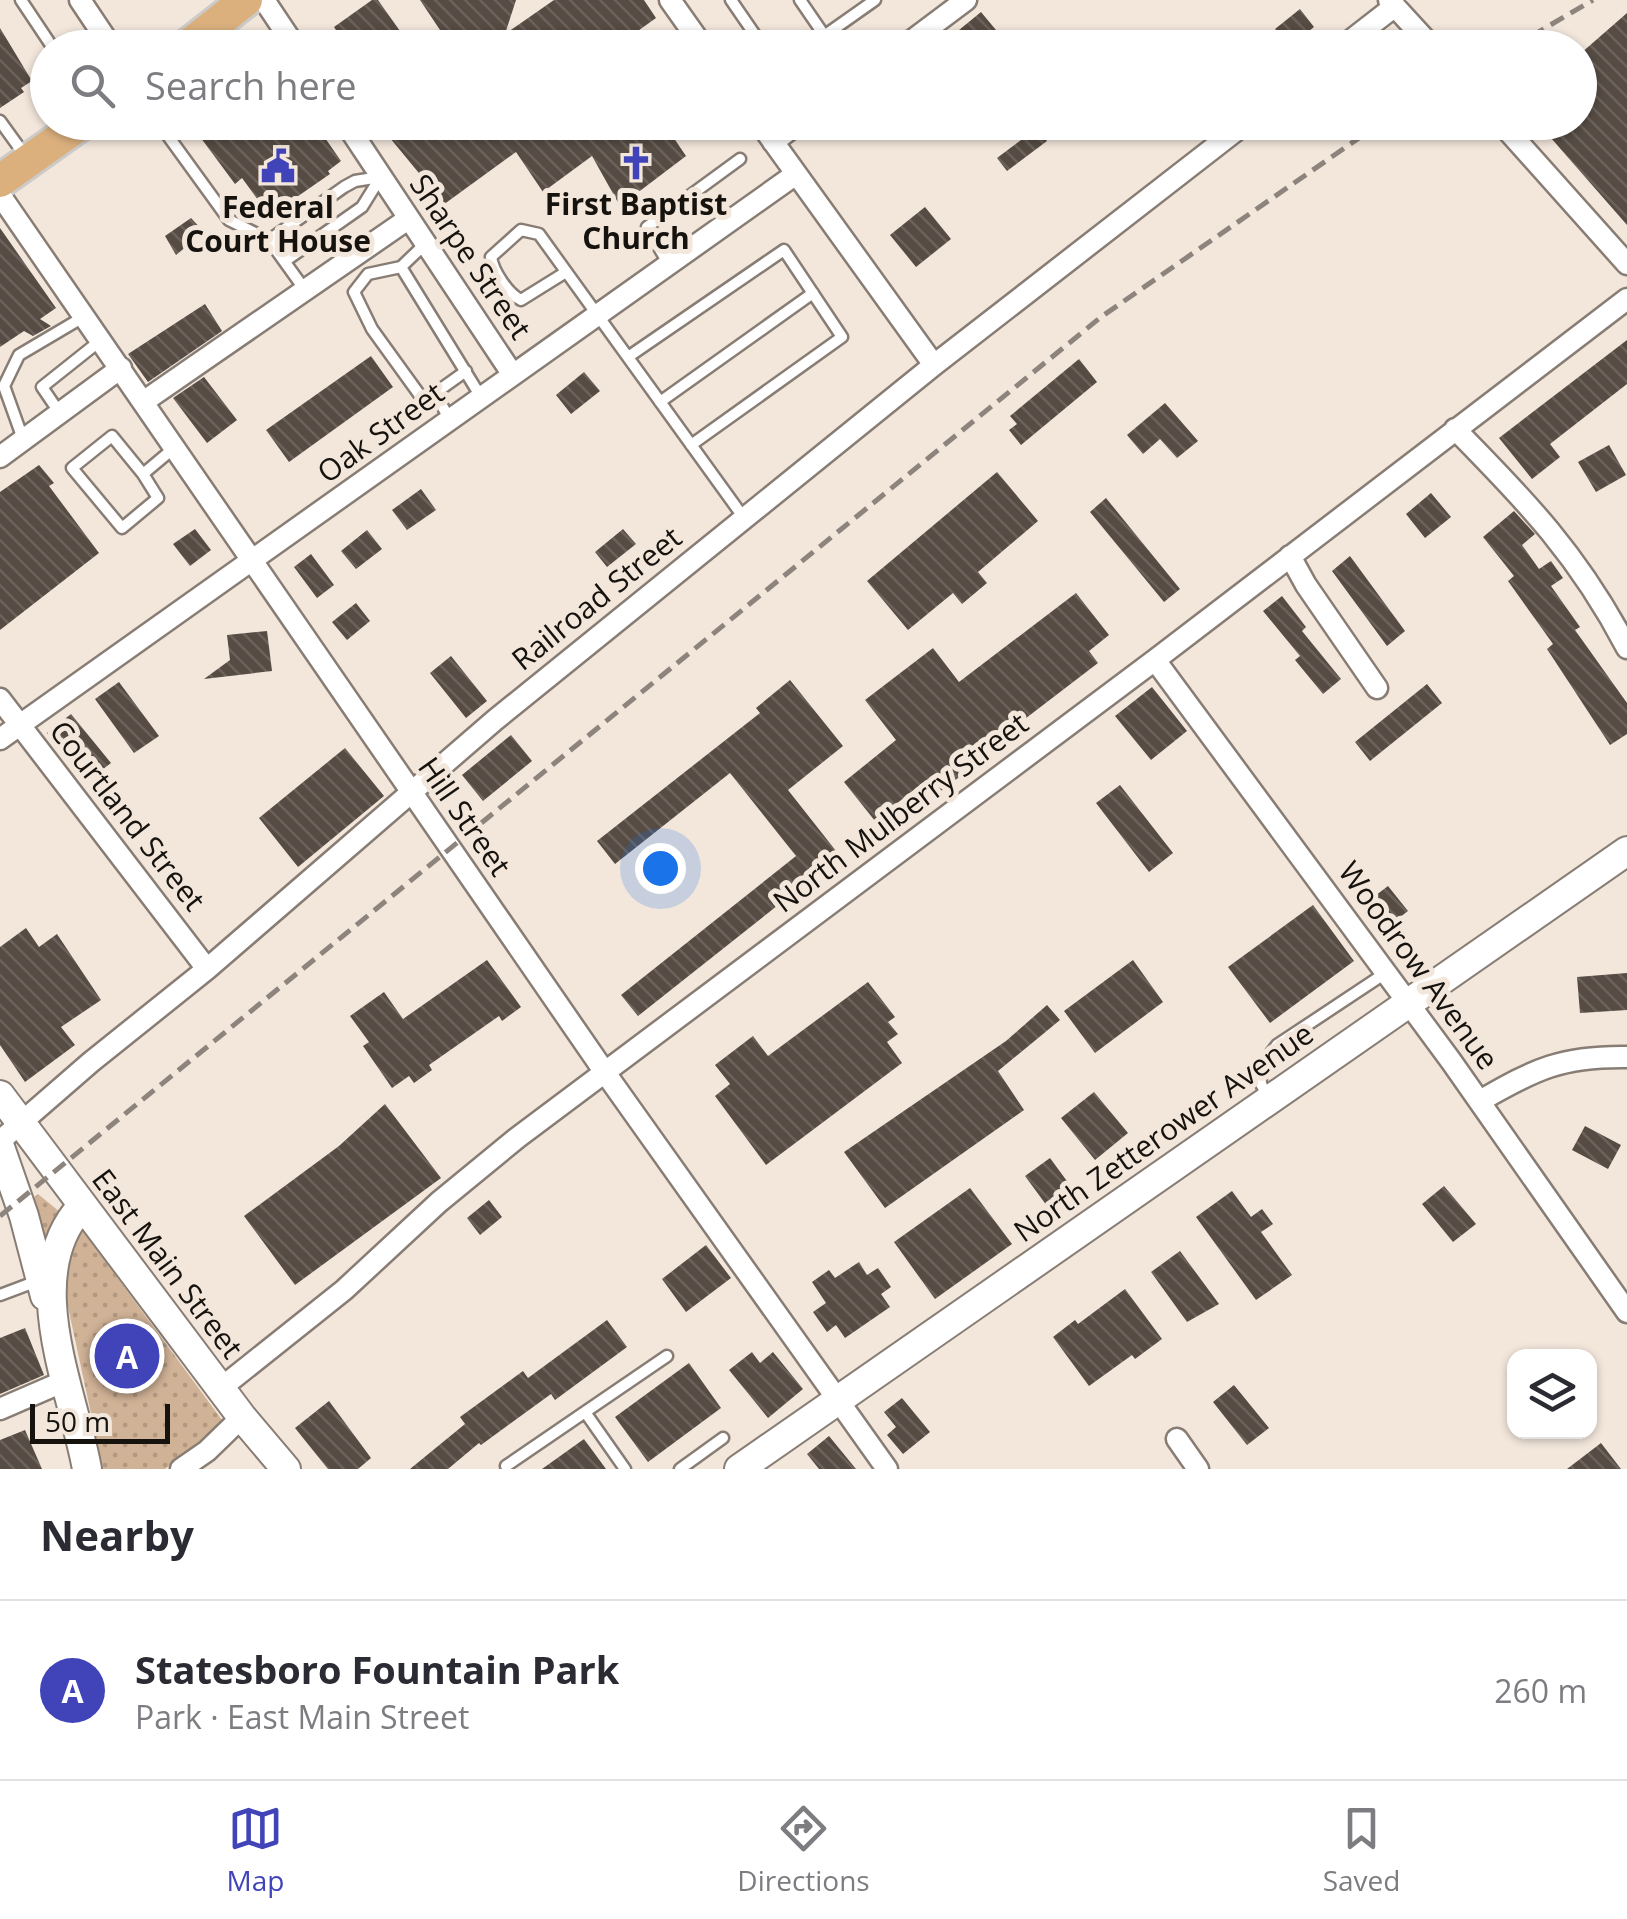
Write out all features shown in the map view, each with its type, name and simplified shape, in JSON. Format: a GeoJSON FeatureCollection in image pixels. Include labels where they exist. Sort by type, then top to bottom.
{"type":"FeatureCollection","features":[{"type":"Feature","properties":{"kind":"main road"},"geometry":{"type":"LineString","coordinates":[[207,30],[246,0]]}},
{"type":"Feature","properties":{"kind":"main road"},"geometry":{"type":"LineString","coordinates":[[8,174],[57,140]]}},
{"type":"Feature","properties":{"kind":"street"},"geometry":{"type":"LineString","coordinates":[[80,0],[100,30]]}},
{"type":"Feature","properties":{"kind":"street"},"geometry":{"type":"LineString","coordinates":[[264,0],[284,30]]}},
{"type":"Feature","properties":{"kind":"street"},"geometry":{"type":"LineString","coordinates":[[670,0],[691,30]]}},
{"type":"Feature","properties":{"kind":"street"},"geometry":{"type":"LineString","coordinates":[[926,30],[966,0]]}},
{"type":"Feature","properties":{"kind":"street"},"geometry":{"type":"LineString","coordinates":[[1361,30],[1392,3],[1416,30]]}},
{"type":"Feature","properties":{"kind":"street","name":"Sharpe Street"},"geometry":{"type":"LineString","coordinates":[[356,140],[513,375]]}},
{"type":"Feature","properties":{"kind":"street"},"geometry":{"type":"LineString","coordinates":[[776,140],[773,142],[934,365]]}},
{"type":"Feature","properties":{"kind":"street","name":"Railroad Street"},"geometry":{"type":"LineString","coordinates":[[5,1138],[495,720],[934,365],[1224,140]]}},
{"type":"Feature","properties":{"kind":"street"},"geometry":{"type":"LineString","coordinates":[[1516,140],[1627,264]]}},
{"type":"Feature","properties":{"kind":"street","name":"Hill Street"},"geometry":{"type":"LineString","coordinates":[[8,174],[85,316],[143,402],[606,1074],[887,1469]]}},
{"type":"Feature","properties":{"kind":"street","name":"Oak Street"},"geometry":{"type":"LineString","coordinates":[[0,739],[796,174]]}},
{"type":"Feature","properties":{"kind":"street"},"geometry":{"type":"LineString","coordinates":[[143,402],[408,219]]}},
{"type":"Feature","properties":{"kind":"street","name":"North Mulberry Street"},"geometry":{"type":"LineString","coordinates":[[221,1388],[344,1290],[504,1149],[1627,299]]}},
{"type":"Feature","properties":{"kind":"street"},"geometry":{"type":"LineString","coordinates":[[0,457],[121,368]]}},
{"type":"Feature","properties":{"kind":"street"},"geometry":{"type":"LineString","coordinates":[[1455,429],[1568,550],[1627,648]]}},
{"type":"Feature","properties":{"kind":"street"},"geometry":{"type":"LineString","coordinates":[[1290,556],[1376,688]]}},
{"type":"Feature","properties":{"kind":"street","name":"Woodrow Avenue"},"geometry":{"type":"LineString","coordinates":[[1155,660],[1409,1002],[1627,1312]]}},
{"type":"Feature","properties":{"kind":"street","name":"Courtland Street"},"geometry":{"type":"LineString","coordinates":[[0,700],[206,969]]}},
{"type":"Feature","properties":{"kind":"street","name":"North Zetterower Avenue"},"geometry":{"type":"LineString","coordinates":[[740,1469],[1627,851]]}},
{"type":"Feature","properties":{"kind":"street"},"geometry":{"type":"LineString","coordinates":[[1480,1101],[1532,1070],[1565,1060],[1627,1057]]}},
{"type":"Feature","properties":{"kind":"street","name":"East Main Street"},"geometry":{"type":"LineString","coordinates":[[0,1096],[5,1138],[82,1206],[286,1469]]}},
{"type":"Feature","properties":{"kind":"street"},"geometry":{"type":"LineString","coordinates":[[5,1138],[87,1469]]}},
{"type":"Feature","properties":{"kind":"street"},"geometry":{"type":"LineString","coordinates":[[53,1326],[56,1250],[68,1222],[82,1206]]}},
{"type":"Feature","properties":{"kind":"street"},"geometry":{"type":"LineString","coordinates":[[0,1409],[67,1380]]}},
{"type":"Feature","properties":{"kind":"street"},"geometry":{"type":"LineString","coordinates":[[180,1469],[207,1451],[242,1417]]}},
{"type":"Feature","properties":{"kind":"street"},"geometry":{"type":"LineString","coordinates":[[1177,1440],[1198,1469]]}},
{"type":"Feature","properties":{"kind":"lane"},"geometry":{"type":"LineString","coordinates":[[22,0],[41,30]]}},
{"type":"Feature","properties":{"kind":"lane"},"geometry":{"type":"LineString","coordinates":[[731,0],[752,30]]}},
{"type":"Feature","properties":{"kind":"lane"},"geometry":{"type":"LineString","coordinates":[[800,0],[821,30]]}},
{"type":"Feature","properties":{"kind":"lane"},"geometry":{"type":"LineString","coordinates":[[831,30],[872,1]]}},
{"type":"Feature","properties":{"kind":"lane"},"geometry":{"type":"LineString","coordinates":[[0,121],[8,174]]}},
{"type":"Feature","properties":{"kind":"lane"},"geometry":{"type":"LineString","coordinates":[[171,140],[229,220],[268,240],[305,290]]}},
{"type":"Feature","properties":{"kind":"lane"},"geometry":{"type":"LineString","coordinates":[[669,264],[646,227],[740,159]]}},
{"type":"Feature","properties":{"kind":"lane"},"geometry":{"type":"LineString","coordinates":[[268,240],[355,182],[380,177]]}},
{"type":"Feature","properties":{"kind":"lane"},"geometry":{"type":"LineString","coordinates":[[285,261],[362,207],[380,177]]}},
{"type":"Feature","properties":{"kind":"lane"},"geometry":{"type":"LineString","coordinates":[[566,272],[522,300],[514,297],[492,266],[491,257],[521,230],[539,234],[744,518]]}},
{"type":"Feature","properties":{"kind":"lane"},"geometry":{"type":"LineString","coordinates":[[425,244],[401,267],[368,274],[354,292],[380,342],[424,401],[466,371]]}},
{"type":"Feature","properties":{"kind":"lane"},"geometry":{"type":"LineString","coordinates":[[628,357],[784,250],[842,337],[691,445]]}},
{"type":"Feature","properties":{"kind":"lane"},"geometry":{"type":"LineString","coordinates":[[401,267],[482,398]]}},
{"type":"Feature","properties":{"kind":"lane"},"geometry":{"type":"LineString","coordinates":[[660,402],[813,294]]}},
{"type":"Feature","properties":{"kind":"lane"},"geometry":{"type":"LineString","coordinates":[[24,440],[4,386],[19,354],[85,316]]}},
{"type":"Feature","properties":{"kind":"lane"},"geometry":{"type":"LineString","coordinates":[[60,413],[42,387],[101,340]]}},
{"type":"Feature","properties":{"kind":"lane"},"geometry":{"type":"LineString","coordinates":[[435,393],[450,420]]}},
{"type":"Feature","properties":{"kind":"lane"},"geometry":{"type":"LineString","coordinates":[[112,436],[142,474],[158,498],[122,528],[72,468],[112,436]]}},
{"type":"Feature","properties":{"kind":"lane"},"geometry":{"type":"LineString","coordinates":[[142,474],[174,447]]}},
{"type":"Feature","properties":{"kind":"lane"},"geometry":{"type":"LineString","coordinates":[[1269,1100],[1261,1084],[1260,1067],[1276,1045],[1387,972]]}},
{"type":"Feature","properties":{"kind":"lane"},"geometry":{"type":"LineString","coordinates":[[0,1295],[40,1279]]}},
{"type":"Feature","properties":{"kind":"lane"},"geometry":{"type":"LineString","coordinates":[[506,1466],[667,1356]]}},
{"type":"Feature","properties":{"kind":"lane"},"geometry":{"type":"LineString","coordinates":[[585,1412],[624,1469]]}},
{"type":"Feature","properties":{"kind":"lane"},"geometry":{"type":"LineString","coordinates":[[680,1469],[723,1438]]}},
{"type":"Feature","properties":{"kind":"shaded area"},"geometry":{"type":"Polygon","coordinates":[[[38,1194],[83,1231],[222,1420],[221,1427],[165,1469],[103,1469],[65,1293],[29,1202],[38,1194]]]}},
{"type":"Feature","properties":{"kind":"building"},"geometry":{"type":"Polygon","coordinates":[[[372,0],[378,0],[399,30],[336,30],[334,27],[372,0]]]}},
{"type":"Feature","properties":{"kind":"building"},"geometry":{"type":"Polygon","coordinates":[[[420,0],[516,0],[506,30],[440,30],[420,0]]]}},
{"type":"Feature","properties":{"kind":"building"},"geometry":{"type":"Polygon","coordinates":[[[554,0],[644,0],[656,18],[639,30],[511,30],[554,0]]]}},
{"type":"Feature","properties":{"kind":"building"},"geometry":{"type":"Polygon","coordinates":[[[1300,9],[1314,27],[1310,30],[1275,29],[1300,9]]]}},
{"type":"Feature","properties":{"kind":"building"},"geometry":{"type":"Polygon","coordinates":[[[981,12],[996,30],[959,30],[981,12]]]}},
{"type":"Feature","properties":{"kind":"building"},"geometry":{"type":"Polygon","coordinates":[[[1627,13],[1627,225],[1553,140],[1597,140],[1597,39],[1627,13]]]}},
{"type":"Feature","properties":{"kind":"building"},"geometry":{"type":"Polygon","coordinates":[[[0,28],[30,82],[21,88],[24,92],[0,108],[0,28]]]}},
{"type":"Feature","properties":{"kind":"building","name":"Federal Court House"},"geometry":{"type":"Polygon","coordinates":[[[202,140],[326,140],[341,161],[328,171],[330,174],[278,210],[274,205],[266,211],[242,178],[235,184],[202,140]]]}},
{"type":"Feature","properties":{"kind":"building","name":"First Baptist Church"},"geometry":{"type":"Polygon","coordinates":[[[392,140],[675,140],[686,156],[620,206],[592,156],[543,192],[516,152],[443,205],[437,197],[431,202],[418,182],[423,178],[392,140]]]}},
{"type":"Feature","properties":{"kind":"building"},"geometry":{"type":"Polygon","coordinates":[[[1021,140],[1047,141],[1007,171],[997,158],[1021,140]]]}},
{"type":"Feature","properties":{"kind":"building"},"geometry":{"type":"Polygon","coordinates":[[[925,207],[951,239],[916,267],[890,235],[925,207]]]}},
{"type":"Feature","properties":{"kind":"building"},"geometry":{"type":"Polygon","coordinates":[[[191,218],[204,232],[176,255],[165,236],[191,218]]]}},
{"type":"Feature","properties":{"kind":"building"},"geometry":{"type":"Polygon","coordinates":[[[0,228],[56,308],[40,319],[51,326],[33,336],[24,331],[0,347],[0,228]]]}},
{"type":"Feature","properties":{"kind":"building"},"geometry":{"type":"Polygon","coordinates":[[[205,304],[222,331],[148,382],[128,354],[205,304]]]}},
{"type":"Feature","properties":{"kind":"building"},"geometry":{"type":"Polygon","coordinates":[[[1627,340],[1627,384],[1550,444],[1560,457],[1532,479],[1499,438],[1627,340]]]}},
{"type":"Feature","properties":{"kind":"building"},"geometry":{"type":"Polygon","coordinates":[[[371,356],[393,387],[289,462],[266,430],[371,356]]]}},
{"type":"Feature","properties":{"kind":"building"},"geometry":{"type":"Polygon","coordinates":[[[1079,359],[1097,382],[1021,445],[1009,430],[1017,424],[1010,416],[1079,359]]]}},
{"type":"Feature","properties":{"kind":"building"},"geometry":{"type":"Polygon","coordinates":[[[584,372],[600,391],[571,414],[556,395],[584,372]]]}},
{"type":"Feature","properties":{"kind":"building"},"geometry":{"type":"Polygon","coordinates":[[[204,377],[237,420],[207,443],[173,398],[204,377]]]}},
{"type":"Feature","properties":{"kind":"building"},"geometry":{"type":"Polygon","coordinates":[[[1165,403],[1198,441],[1177,458],[1160,439],[1143,454],[1127,435],[1165,403]]]}},
{"type":"Feature","properties":{"kind":"building"},"geometry":{"type":"Polygon","coordinates":[[[1609,445],[1626,475],[1596,492],[1578,462],[1609,445]]]}},
{"type":"Feature","properties":{"kind":"building"},"geometry":{"type":"Polygon","coordinates":[[[39,465],[54,483],[49,486],[99,553],[0,630],[0,492],[39,465]]]}},
{"type":"Feature","properties":{"kind":"building"},"geometry":{"type":"Polygon","coordinates":[[[997,472],[1038,521],[978,572],[987,583],[962,604],[953,593],[908,630],[867,581],[997,472]]]}},
{"type":"Feature","properties":{"kind":"building"},"geometry":{"type":"Polygon","coordinates":[[[421,489],[436,510],[407,530],[392,510],[421,489]]]}},
{"type":"Feature","properties":{"kind":"building"},"geometry":{"type":"Polygon","coordinates":[[[1431,493],[1451,517],[1425,538],[1406,514],[1431,493]]]}},
{"type":"Feature","properties":{"kind":"building"},"geometry":{"type":"Polygon","coordinates":[[[1106,498],[1180,589],[1164,602],[1090,512],[1106,498]]]}},
{"type":"Feature","properties":{"kind":"building"},"geometry":{"type":"Polygon","coordinates":[[[1514,511],[1535,534],[1522,545],[1539,569],[1551,561],[1563,578],[1551,586],[1580,627],[1575,630],[1627,703],[1627,734],[1610,745],[1547,649],[1553,644],[1508,581],[1514,576],[1483,537],[1514,511]]]}},
{"type":"Feature","properties":{"kind":"building"},"geometry":{"type":"Polygon","coordinates":[[[195,529],[211,550],[190,566],[173,544],[195,529]]]}},
{"type":"Feature","properties":{"kind":"building"},"geometry":{"type":"Polygon","coordinates":[[[623,529],[636,544],[607,567],[595,552],[623,529]]]}},
{"type":"Feature","properties":{"kind":"building"},"geometry":{"type":"Polygon","coordinates":[[[367,530],[382,549],[356,569],[341,551],[367,530]]]}},
{"type":"Feature","properties":{"kind":"building"},"geometry":{"type":"Polygon","coordinates":[[[311,554],[334,585],[317,598],[294,567],[311,554]]]}},
{"type":"Feature","properties":{"kind":"building"},"geometry":{"type":"Polygon","coordinates":[[[1350,556],[1405,631],[1387,646],[1332,571],[1350,556]]]}},
{"type":"Feature","properties":{"kind":"building"},"geometry":{"type":"Polygon","coordinates":[[[1076,593],[1109,635],[1089,651],[1098,663],[1000,738],[1004,743],[937,794],[926,780],[875,821],[844,782],[896,740],[865,700],[933,648],[959,682],[1076,593]]]}},
{"type":"Feature","properties":{"kind":"building"},"geometry":{"type":"Polygon","coordinates":[[[1282,596],[1306,627],[1302,631],[1341,679],[1323,694],[1295,660],[1300,656],[1263,611],[1282,596]]]}},
{"type":"Feature","properties":{"kind":"building"},"geometry":{"type":"Polygon","coordinates":[[[356,603],[370,621],[347,640],[332,622],[356,603]]]}},
{"type":"Feature","properties":{"kind":"building"},"geometry":{"type":"Polygon","coordinates":[[[267,631],[272,671],[204,679],[230,660],[227,635],[267,631]]]}},
{"type":"Feature","properties":{"kind":"building"},"geometry":{"type":"Polygon","coordinates":[[[451,656],[487,701],[466,718],[430,673],[451,656]]]}},
{"type":"Feature","properties":{"kind":"building"},"geometry":{"type":"Polygon","coordinates":[[[790,680],[843,746],[788,790],[840,856],[638,1016],[621,995],[796,856],[730,773],[615,864],[597,841],[760,713],[756,708],[790,680]]]}},
{"type":"Feature","properties":{"kind":"building"},"geometry":{"type":"Polygon","coordinates":[[[119,682],[159,736],[134,753],[95,699],[119,682]]]}},
{"type":"Feature","properties":{"kind":"building"},"geometry":{"type":"Polygon","coordinates":[[[1427,684],[1442,703],[1370,761],[1355,742],[1427,684]]]}},
{"type":"Feature","properties":{"kind":"building"},"geometry":{"type":"Polygon","coordinates":[[[1152,687],[1187,731],[1151,760],[1115,716],[1152,687]]]}},
{"type":"Feature","properties":{"kind":"building"},"geometry":{"type":"Polygon","coordinates":[[[71,714],[111,763],[86,782],[47,733],[71,714]]]}},
{"type":"Feature","properties":{"kind":"building"},"geometry":{"type":"Polygon","coordinates":[[[511,735],[532,761],[483,801],[462,775],[511,735]]]}},
{"type":"Feature","properties":{"kind":"building"},"geometry":{"type":"Polygon","coordinates":[[[345,748],[384,796],[298,867],[259,818],[345,748]]]}},
{"type":"Feature","properties":{"kind":"building"},"geometry":{"type":"Polygon","coordinates":[[[1120,785],[1173,853],[1149,872],[1096,803],[1120,785]]]}},
{"type":"Feature","properties":{"kind":"building"},"geometry":{"type":"Polygon","coordinates":[[[1388,886],[1408,911],[1387,927],[1367,902],[1388,886]]]}},
{"type":"Feature","properties":{"kind":"building"},"geometry":{"type":"Polygon","coordinates":[[[1313,905],[1354,961],[1270,1023],[1228,967],[1313,905]]]}},
{"type":"Feature","properties":{"kind":"building"},"geometry":{"type":"Polygon","coordinates":[[[26,928],[39,947],[57,934],[101,1000],[61,1027],[75,1045],[25,1082],[0,1045],[0,947],[26,928]]]}},
{"type":"Feature","properties":{"kind":"building"},"geometry":{"type":"Polygon","coordinates":[[[487,960],[521,1007],[502,1021],[499,1016],[429,1065],[432,1070],[414,1083],[409,1076],[392,1088],[363,1046],[369,1042],[350,1016],[384,992],[403,1019],[487,960]]]}},
{"type":"Feature","properties":{"kind":"building"},"geometry":{"type":"Polygon","coordinates":[[[1133,960],[1163,1002],[1095,1053],[1064,1011],[1133,960]]]}},
{"type":"Feature","properties":{"kind":"building"},"geometry":{"type":"Polygon","coordinates":[[[1627,973],[1627,1010],[1580,1013],[1577,977],[1627,973]]]}},
{"type":"Feature","properties":{"kind":"building"},"geometry":{"type":"Polygon","coordinates":[[[868,982],[895,1017],[888,1022],[898,1034],[887,1042],[902,1063],[766,1165],[715,1096],[730,1084],[715,1065],[753,1036],[768,1056],[868,982]]]}},
{"type":"Feature","properties":{"kind":"building"},"geometry":{"type":"Polygon","coordinates":[[[1047,1005],[1060,1020],[998,1071],[1024,1110],[885,1208],[844,1152],[1006,1041],[1047,1005]]]}},
{"type":"Feature","properties":{"kind":"building"},"geometry":{"type":"Polygon","coordinates":[[[1094,1092],[1128,1133],[1095,1160],[1061,1118],[1094,1092]]]}},
{"type":"Feature","properties":{"kind":"building"},"geometry":{"type":"Polygon","coordinates":[[[385,1104],[441,1178],[295,1285],[244,1216],[339,1146],[385,1104]]]}},
{"type":"Feature","properties":{"kind":"building"},"geometry":{"type":"Polygon","coordinates":[[[1585,1126],[1621,1145],[1608,1169],[1572,1150],[1585,1126]]]}},
{"type":"Feature","properties":{"kind":"building"},"geometry":{"type":"Polygon","coordinates":[[[1050,1158],[1075,1192],[1050,1210],[1025,1176],[1050,1158]]]}},
{"type":"Feature","properties":{"kind":"building"},"geometry":{"type":"Polygon","coordinates":[[[1444,1186],[1476,1224],[1453,1242],[1422,1204],[1444,1186]]]}},
{"type":"Feature","properties":{"kind":"building"},"geometry":{"type":"Polygon","coordinates":[[[970,1188],[1012,1244],[935,1299],[894,1242],[970,1188]]]}},
{"type":"Feature","properties":{"kind":"building"},"geometry":{"type":"Polygon","coordinates":[[[1232,1191],[1251,1217],[1262,1209],[1273,1224],[1261,1232],[1292,1275],[1256,1300],[1196,1217],[1232,1191]]]}},
{"type":"Feature","properties":{"kind":"building"},"geometry":{"type":"Polygon","coordinates":[[[489,1200],[502,1217],[480,1235],[467,1218],[489,1200]]]}},
{"type":"Feature","properties":{"kind":"building"},"geometry":{"type":"Polygon","coordinates":[[[706,1245],[731,1278],[686,1312],[662,1279],[706,1245]]]}},
{"type":"Feature","properties":{"kind":"building"},"geometry":{"type":"Polygon","coordinates":[[[1180,1251],[1219,1304],[1187,1322],[1151,1272],[1180,1251]]]}},
{"type":"Feature","properties":{"kind":"building"},"geometry":{"type":"Polygon","coordinates":[[[859,1262],[867,1275],[878,1268],[891,1287],[881,1294],[890,1307],[845,1338],[836,1325],[827,1332],[813,1312],[826,1303],[812,1282],[829,1270],[835,1278],[859,1262]]]}},
{"type":"Feature","properties":{"kind":"building"},"geometry":{"type":"Polygon","coordinates":[[[1125,1289],[1162,1339],[1089,1386],[1053,1337],[1075,1320],[1078,1324],[1125,1289]]]}},
{"type":"Feature","properties":{"kind":"building"},"geometry":{"type":"Polygon","coordinates":[[[607,1320],[627,1347],[555,1400],[551,1394],[479,1443],[448,1469],[410,1469],[465,1424],[460,1417],[523,1371],[528,1378],[607,1320]]]}},
{"type":"Feature","properties":{"kind":"building"},"geometry":{"type":"Polygon","coordinates":[[[25,1328],[44,1375],[0,1394],[0,1338],[25,1328]]]}},
{"type":"Feature","properties":{"kind":"building"},"geometry":{"type":"Polygon","coordinates":[[[752,1352],[760,1363],[773,1352],[803,1389],[768,1418],[729,1370],[752,1352]]]}},
{"type":"Feature","properties":{"kind":"building"},"geometry":{"type":"Polygon","coordinates":[[[689,1363],[721,1408],[648,1462],[615,1417],[689,1363]]]}},
{"type":"Feature","properties":{"kind":"building"},"geometry":{"type":"Polygon","coordinates":[[[1234,1385],[1269,1428],[1247,1445],[1213,1402],[1234,1385]]]}},
{"type":"Feature","properties":{"kind":"building"},"geometry":{"type":"Polygon","coordinates":[[[902,1398],[930,1432],[903,1454],[887,1435],[896,1427],[884,1412],[902,1398]]]}},
{"type":"Feature","properties":{"kind":"building"},"geometry":{"type":"Polygon","coordinates":[[[329,1401],[371,1458],[358,1469],[328,1469],[295,1428],[329,1401]]]}},
{"type":"Feature","properties":{"kind":"building"},"geometry":{"type":"Polygon","coordinates":[[[25,1430],[42,1469],[0,1469],[0,1440],[25,1430]]]}},
{"type":"Feature","properties":{"kind":"building"},"geometry":{"type":"Polygon","coordinates":[[[829,1436],[856,1469],[819,1469],[807,1454],[829,1436]]]}},
{"type":"Feature","properties":{"kind":"building"},"geometry":{"type":"Polygon","coordinates":[[[584,1439],[606,1469],[542,1469],[584,1439]]]}},
{"type":"Feature","properties":{"kind":"building"},"geometry":{"type":"Polygon","coordinates":[[[1601,1443],[1621,1469],[1567,1469],[1601,1443]]]}},
{"type":"Feature","properties":{"kind":"railway"},"geometry":{"type":"LineString","coordinates":[[1542,30],[1593,0]]}},
{"type":"Feature","properties":{"kind":"railway"},"geometry":{"type":"LineString","coordinates":[[0,1216],[1101,317],[1356,140]]}},
{"type":"Feature","properties":{"kind":"place","name":"First Baptist Church"},"geometry":{"type":"Point","coordinates":[636,163]}},
{"type":"Feature","properties":{"kind":"place","name":"Federal Court House"},"geometry":{"type":"Point","coordinates":[278,166]}},
{"type":"Feature","properties":{"kind":"place","name":"Statesboro Fountain Park"},"geometry":{"type":"Point","coordinates":[127,1356]}}]}
